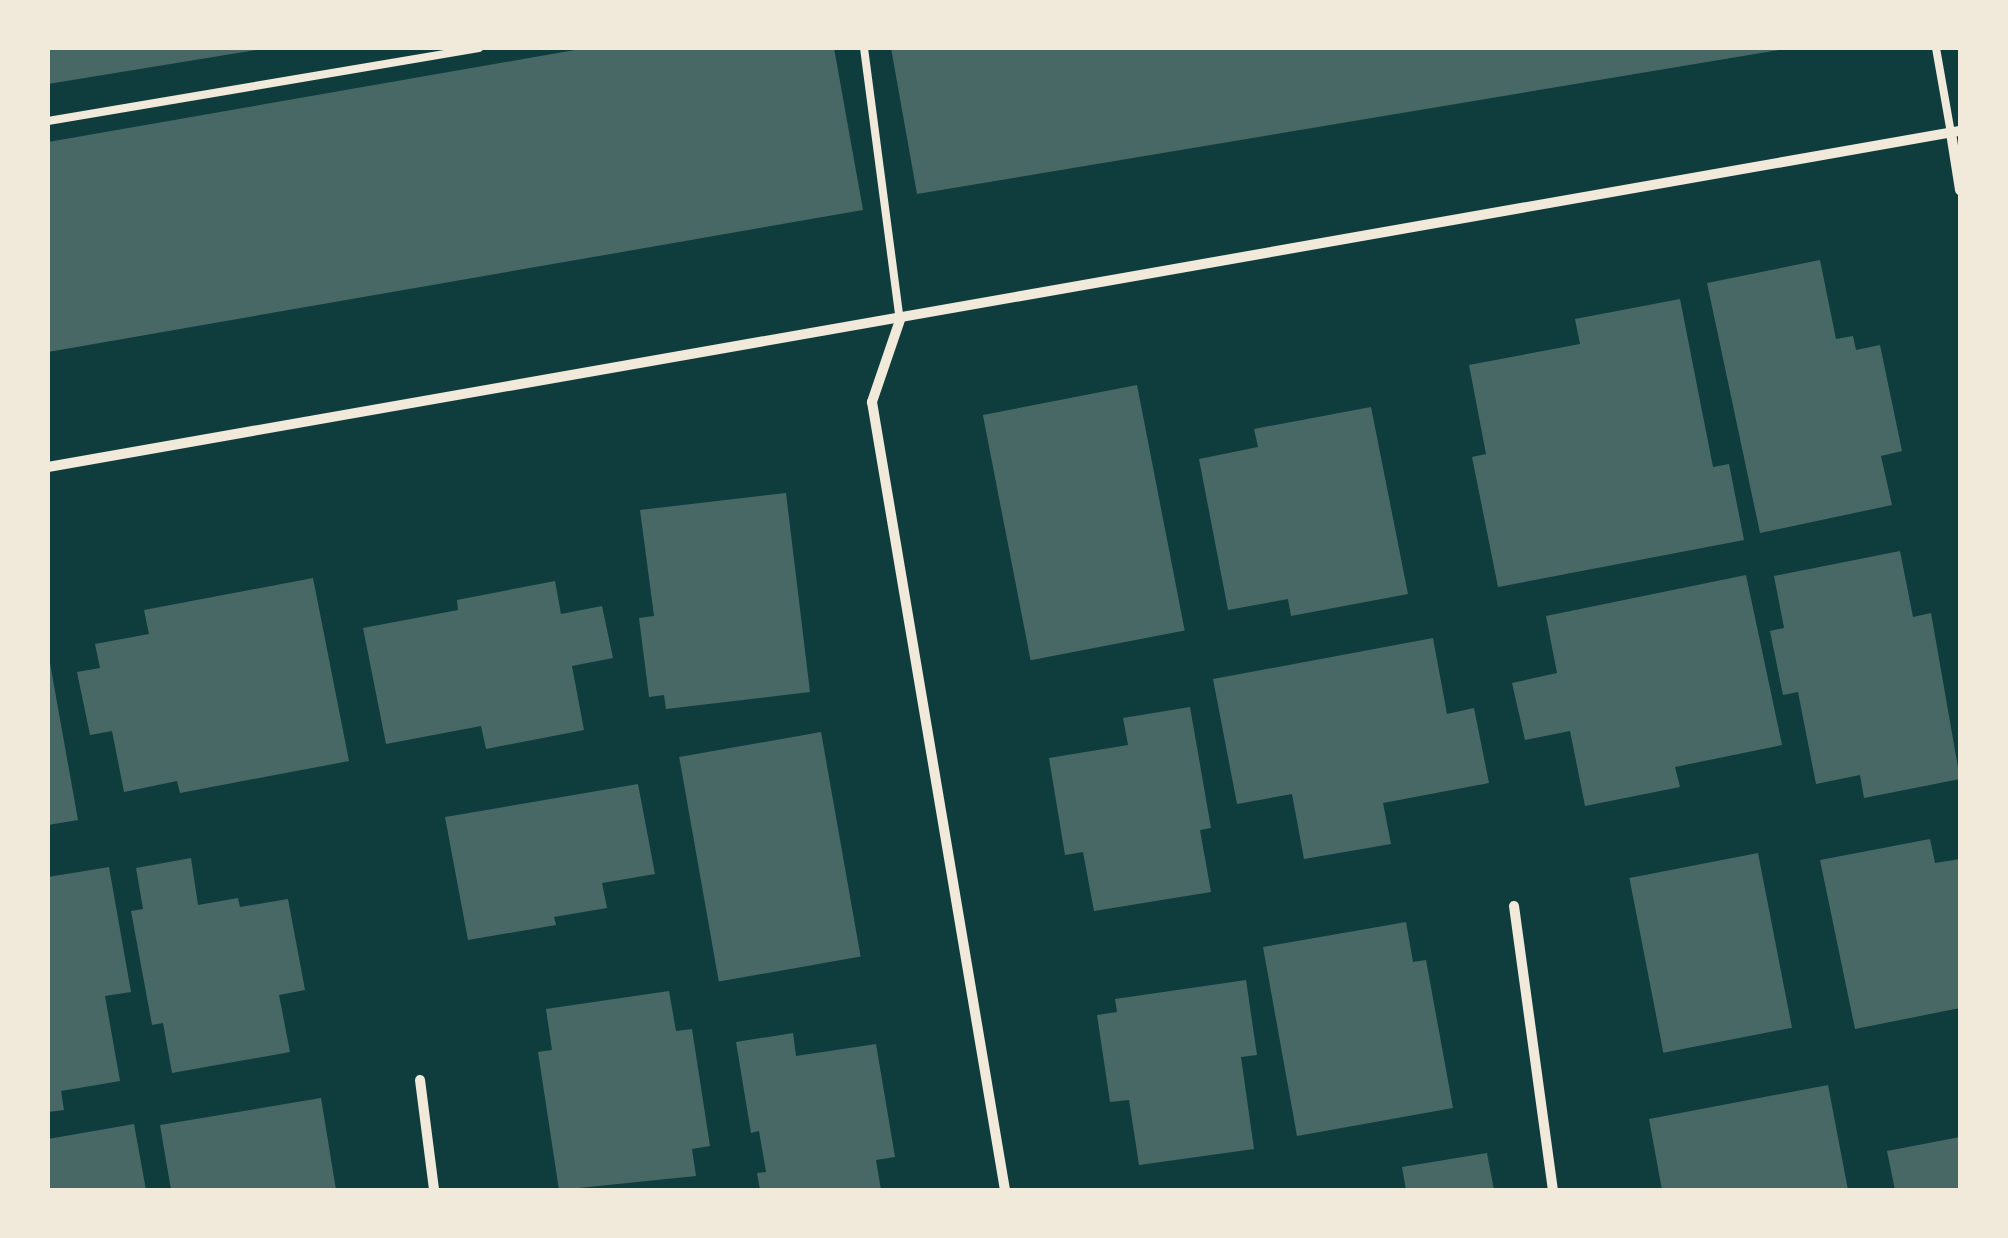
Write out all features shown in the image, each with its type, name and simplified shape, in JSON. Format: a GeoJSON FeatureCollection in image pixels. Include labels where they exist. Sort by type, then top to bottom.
{"type":"FeatureCollection","features":[{"type":"Feature","properties":{"kind":"street"},"geometry":{"type":"LineString","coordinates":[[48,466],[900,320],[1956,132],[1960,190]]}},
{"type":"Feature","properties":{"kind":"street"},"geometry":{"type":"LineString","coordinates":[[900,320],[872,402],[1006,1190]]}},
{"type":"Feature","properties":{"kind":"street"},"geometry":{"type":"LineString","coordinates":[[1514,906],[1554,1190]]}},
{"type":"Feature","properties":{"kind":"street"},"geometry":{"type":"LineString","coordinates":[[420,1080],[434,1190]]}},
{"type":"Feature","properties":{"kind":"lane"},"geometry":{"type":"LineString","coordinates":[[48,121],[478,48]]}},
{"type":"Feature","properties":{"kind":"lane"},"geometry":{"type":"LineString","coordinates":[[864,48],[900,320]]}},
{"type":"Feature","properties":{"kind":"lane"},"geometry":{"type":"LineString","coordinates":[[1936,48],[1956,132]]}},
{"type":"Feature","properties":{"kind":"building"},"geometry":{"type":"Polygon","coordinates":[[[48,48],[256,48],[256,50],[48,84],[48,48]]]}},
{"type":"Feature","properties":{"kind":"building"},"geometry":{"type":"Polygon","coordinates":[[[586,48],[834,48],[863,210],[48,352],[48,142],[586,48]]]}},
{"type":"Feature","properties":{"kind":"building"},"geometry":{"type":"Polygon","coordinates":[[[891,48],[1778,48],[1779,50],[917,194],[891,48]]]}},
{"type":"Feature","properties":{"kind":"building"},"geometry":{"type":"Polygon","coordinates":[[[1820,260],[1836,339],[1853,336],[1856,350],[1880,345],[1902,451],[1881,456],[1892,505],[1760,533],[1707,283],[1820,260]]]}},
{"type":"Feature","properties":{"kind":"building"},"geometry":{"type":"Polygon","coordinates":[[[1680,299],[1713,467],[1729,464],[1744,540],[1498,587],[1472,457],[1486,454],[1469,365],[1580,344],[1575,319],[1680,299]]]}},
{"type":"Feature","properties":{"kind":"building"},"geometry":{"type":"Polygon","coordinates":[[[1137,385],[1185,630],[1031,660],[983,415],[1137,385]]]}},
{"type":"Feature","properties":{"kind":"building"},"geometry":{"type":"Polygon","coordinates":[[[1371,407],[1408,594],[1291,616],[1288,599],[1228,610],[1199,459],[1258,447],[1254,429],[1371,407]]]}},
{"type":"Feature","properties":{"kind":"building"},"geometry":{"type":"Polygon","coordinates":[[[786,493],[810,692],[666,709],[664,695],[649,697],[639,618],[654,616],[640,510],[786,493]]]}},
{"type":"Feature","properties":{"kind":"building"},"geometry":{"type":"Polygon","coordinates":[[[1900,551],[1913,617],[1931,613],[1960,779],[1864,798],[1860,775],[1816,784],[1798,692],[1783,695],[1770,631],[1784,628],[1774,576],[1900,551]]]}},
{"type":"Feature","properties":{"kind":"building"},"geometry":{"type":"Polygon","coordinates":[[[1746,575],[1782,745],[1675,767],[1680,787],[1585,806],[1570,731],[1525,740],[1512,683],[1557,673],[1546,616],[1746,575]]]}},
{"type":"Feature","properties":{"kind":"building"},"geometry":{"type":"Polygon","coordinates":[[[313,578],[349,761],[180,793],[177,781],[124,792],[112,731],[90,735],[77,672],[100,668],[95,644],[149,634],[144,610],[313,578]]]}},
{"type":"Feature","properties":{"kind":"building"},"geometry":{"type":"Polygon","coordinates":[[[555,581],[561,614],[602,606],[613,658],[572,666],[584,730],[486,749],[481,726],[386,744],[363,628],[458,610],[457,600],[555,581]]]}},
{"type":"Feature","properties":{"kind":"building"},"geometry":{"type":"Polygon","coordinates":[[[1433,638],[1447,714],[1474,708],[1489,783],[1383,803],[1391,844],[1304,859],[1292,794],[1237,804],[1213,679],[1433,638]]]}},
{"type":"Feature","properties":{"kind":"building"},"geometry":{"type":"Polygon","coordinates":[[[48,652],[78,820],[48,825],[48,652]]]}},
{"type":"Feature","properties":{"kind":"building"},"geometry":{"type":"Polygon","coordinates":[[[1190,707],[1211,828],[1200,830],[1211,892],[1094,911],[1083,852],[1065,855],[1049,758],[1128,745],[1123,718],[1190,707]]]}},
{"type":"Feature","properties":{"kind":"building"},"geometry":{"type":"Polygon","coordinates":[[[821,732],[861,957],[719,982],[679,757],[821,732]]]}},
{"type":"Feature","properties":{"kind":"building"},"geometry":{"type":"Polygon","coordinates":[[[638,784],[655,874],[602,883],[607,908],[554,917],[556,925],[468,940],[445,817],[638,784]]]}},
{"type":"Feature","properties":{"kind":"building"},"geometry":{"type":"Polygon","coordinates":[[[1930,839],[1935,863],[1960,859],[1960,1008],[1855,1029],[1820,860],[1930,839]]]}},
{"type":"Feature","properties":{"kind":"building"},"geometry":{"type":"Polygon","coordinates":[[[1758,853],[1792,1028],[1663,1053],[1629,878],[1758,853]]]}},
{"type":"Feature","properties":{"kind":"building"},"geometry":{"type":"Polygon","coordinates":[[[191,858],[198,905],[238,898],[240,907],[288,899],[305,990],[279,995],[290,1052],[172,1073],[163,1023],[152,1025],[131,911],[143,909],[136,868],[191,858]]]}},
{"type":"Feature","properties":{"kind":"building"},"geometry":{"type":"Polygon","coordinates":[[[109,867],[131,992],[105,996],[120,1081],[61,1091],[64,1110],[48,1112],[48,877],[109,867]]]}},
{"type":"Feature","properties":{"kind":"building"},"geometry":{"type":"Polygon","coordinates":[[[1406,922],[1413,962],[1426,960],[1453,1108],[1297,1136],[1263,947],[1406,922]]]}},
{"type":"Feature","properties":{"kind":"building"},"geometry":{"type":"Polygon","coordinates":[[[1246,980],[1257,1055],[1241,1057],[1254,1149],[1139,1165],[1129,1100],[1110,1102],[1097,1015],[1117,1012],[1115,999],[1246,980]]]}},
{"type":"Feature","properties":{"kind":"building"},"geometry":{"type":"Polygon","coordinates":[[[669,991],[676,1031],[692,1029],[710,1146],[692,1149],[696,1176],[559,1190],[538,1052],[552,1050],[546,1009],[669,991]]]}},
{"type":"Feature","properties":{"kind":"building"},"geometry":{"type":"Polygon","coordinates":[[[793,1033],[796,1056],[876,1044],[895,1157],[876,1160],[881,1190],[760,1190],[757,1173],[766,1172],[759,1131],[751,1133],[736,1042],[793,1033]]]}},
{"type":"Feature","properties":{"kind":"building"},"geometry":{"type":"Polygon","coordinates":[[[1828,1085],[1848,1190],[1662,1190],[1649,1119],[1828,1085]]]}},
{"type":"Feature","properties":{"kind":"building"},"geometry":{"type":"Polygon","coordinates":[[[321,1098],[336,1190],[171,1190],[160,1125],[321,1098]]]}},
{"type":"Feature","properties":{"kind":"building"},"geometry":{"type":"Polygon","coordinates":[[[134,1124],[146,1190],[48,1190],[48,1139],[134,1124]]]}},
{"type":"Feature","properties":{"kind":"building"},"geometry":{"type":"Polygon","coordinates":[[[1960,1137],[1960,1190],[1895,1190],[1887,1151],[1960,1137]]]}},
{"type":"Feature","properties":{"kind":"building"},"geometry":{"type":"Polygon","coordinates":[[[1487,1153],[1494,1190],[1406,1190],[1402,1167],[1487,1153]]]}}]}
